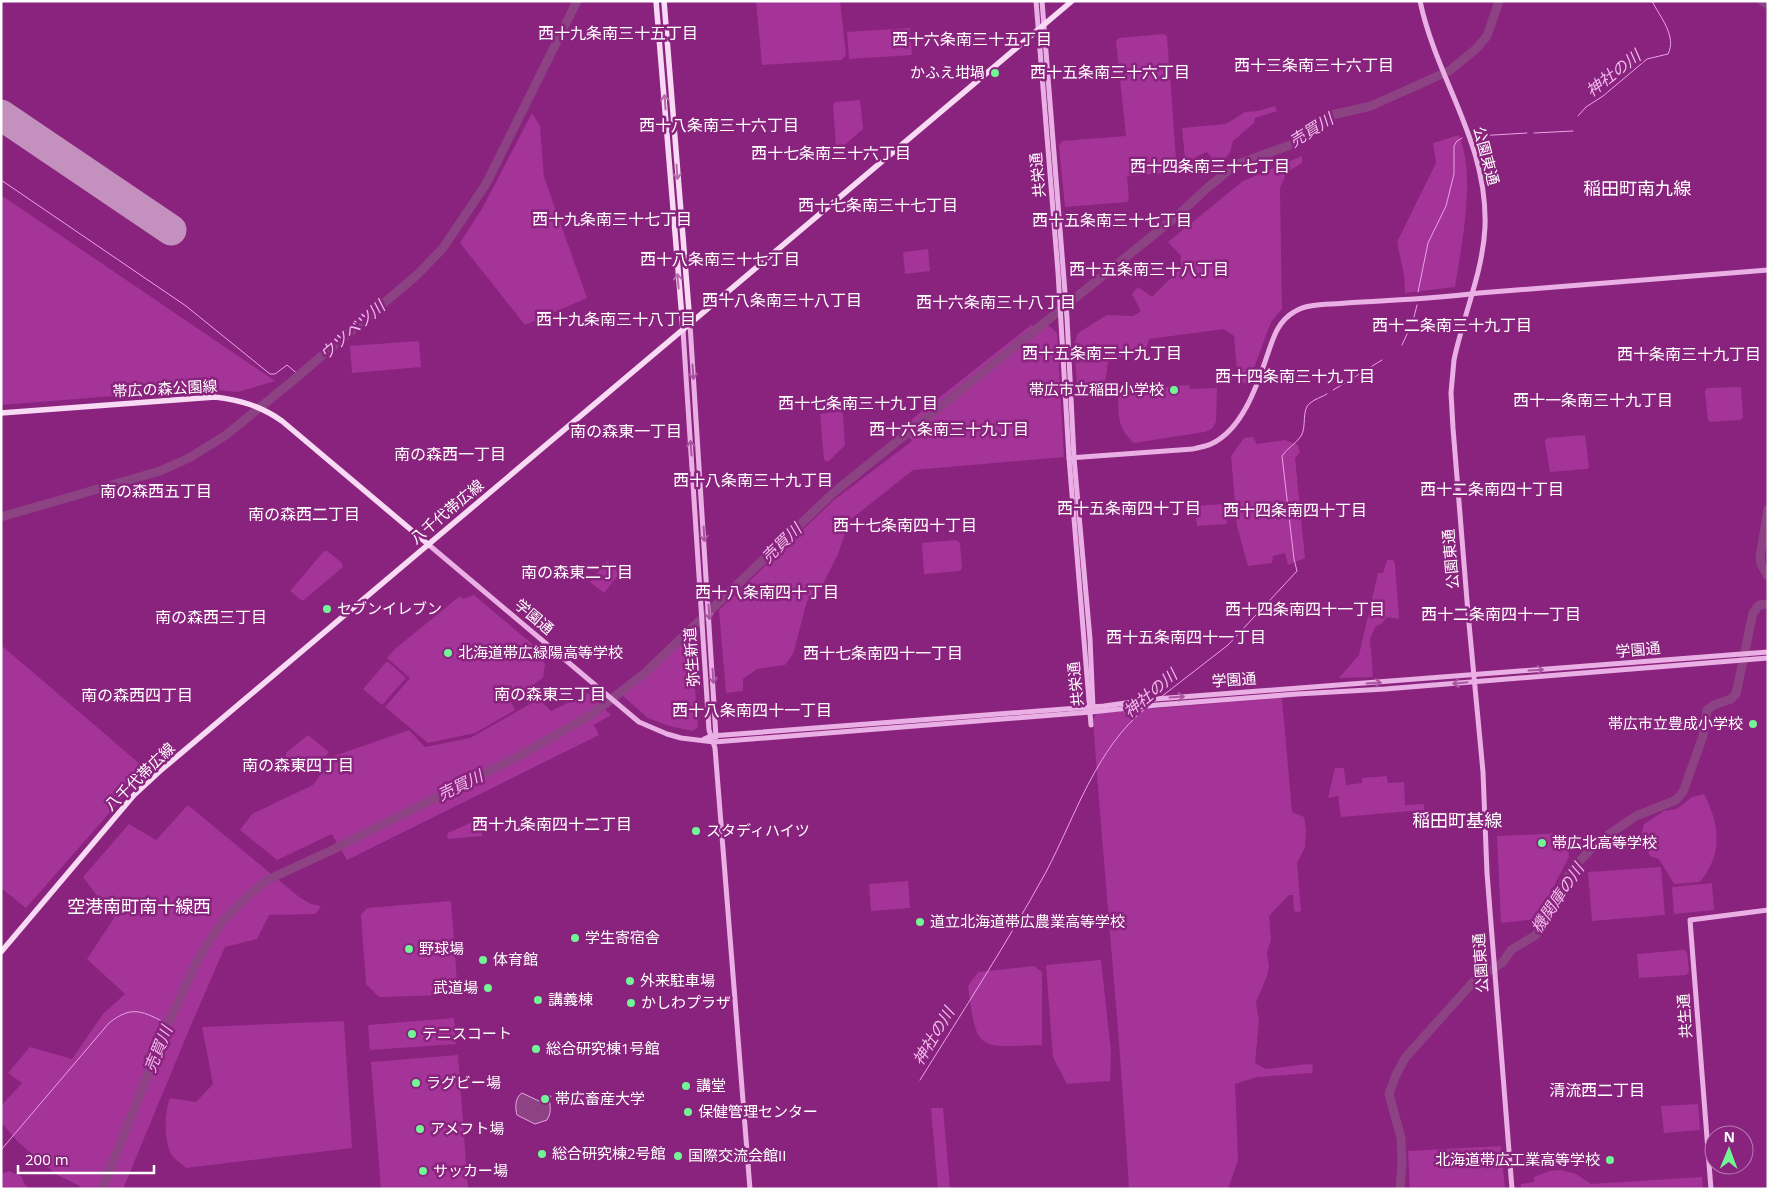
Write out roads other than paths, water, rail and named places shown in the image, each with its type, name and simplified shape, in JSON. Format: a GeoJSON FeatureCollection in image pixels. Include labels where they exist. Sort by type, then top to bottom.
{"type":"FeatureCollection","features":[{"type":"Feature","properties":{"kind":"main road"},"geometry":{"type":"LineString","coordinates":[[656,1],[683,330]]}},
{"type":"Feature","properties":{"kind":"main road"},"geometry":{"type":"LineString","coordinates":[[664,1],[690,324]]}},
{"type":"Feature","properties":{"kind":"main road"},"geometry":{"type":"LineString","coordinates":[[683,330],[1072,1]]}},
{"type":"Feature","properties":{"kind":"main road","name":"八千代帯広線"},"geometry":{"type":"LineString","coordinates":[[1,952],[134,795],[160,770],[683,330]]}},
{"type":"Feature","properties":{"kind":"main road","name":"帯広の森公園線"},"geometry":{"type":"LineString","coordinates":[[1,413],[215,397],[238,400],[265,410],[282,420],[429,545]]}},
{"type":"Feature","properties":{"kind":"street","name":"共栄通"},"geometry":{"type":"LineString","coordinates":[[1036,1],[1041,28],[1065,292],[1072,458]]}},
{"type":"Feature","properties":{"kind":"street","name":"共栄通"},"geometry":{"type":"LineString","coordinates":[[1042,1],[1041,28],[1059,296],[1091,725]]}},
{"type":"Feature","properties":{"kind":"street","name":"公園東通"},"geometry":{"type":"LineString","coordinates":[[1420,1],[1438,62],[1473,144],[1484,189],[1485,228],[1482,251],[1454,360],[1451,393],[1459,509],[1483,772],[1487,873],[1512,1189]]}},
{"type":"Feature","properties":{"kind":"street"},"geometry":{"type":"LineString","coordinates":[[1072,458],[1193,448],[1219,440],[1231,428],[1249,402],[1258,384],[1275,333],[1284,319],[1295,311],[1309,307],[1768,270]]}},
{"type":"Feature","properties":{"kind":"street","name":"弥生新道"},"geometry":{"type":"LineString","coordinates":[[690,324],[710,627],[714,742]]}},
{"type":"Feature","properties":{"kind":"street","name":"弥生新道"},"geometry":{"type":"LineString","coordinates":[[683,330],[700,601],[714,736]]}},
{"type":"Feature","properties":{"kind":"street","name":"学園通"},"geometry":{"type":"LineString","coordinates":[[429,545],[639,722],[666,734],[687,739],[1091,708],[1385,689],[1736,657],[1768,652]]}},
{"type":"Feature","properties":{"kind":"street","name":"学園通"},"geometry":{"type":"LineString","coordinates":[[704,739],[714,742],[1091,708],[1156,698],[1416,680],[1474,673],[1736,657],[1750,659],[1768,658]]}},
{"type":"Feature","properties":{"kind":"street"},"geometry":{"type":"LineString","coordinates":[[714,742],[750,1189]]}},
{"type":"Feature","properties":{"kind":"street","name":"共生通"},"geometry":{"type":"LineString","coordinates":[[1712,1189],[1690,920],[1768,910]]}},
{"type":"Feature","properties":{"kind":"waterway","name":"ウツベツ川"},"geometry":{"type":"LineString","coordinates":[[1,517],[160,471],[189,458],[226,435],[418,274],[443,248],[486,184],[577,1]]}},
{"type":"Feature","properties":{"kind":"waterway","name":"売買川"},"geometry":{"type":"LineString","coordinates":[[102,1189],[168,1024],[198,959],[222,922],[248,896],[267,880],[330,851],[517,757],[591,715],[645,673],[833,493],[1177,216],[1235,165],[1296,143],[1310,135],[1331,115],[1371,106],[1449,71],[1476,49],[1487,36],[1499,1]]}},
{"type":"Feature","properties":{"kind":"waterway","name":"神社の川"},"geometry":{"type":"LineString","coordinates":[[1578,116],[1586,107],[1603,96],[1647,59],[1668,54],[1670,47],[1669,34],[1652,1]]}},
{"type":"Feature","properties":{"kind":"waterway","name":"機関庫の川"},"geometry":{"type":"LineString","coordinates":[[1762,1],[1768,5]]}},
{"type":"Feature","properties":{"kind":"waterway","name":"神社の川"},"geometry":{"type":"LineString","coordinates":[[1534,133],[1573,131]]}},
{"type":"Feature","properties":{"kind":"waterway","name":"神社の川"},"geometry":{"type":"LineString","coordinates":[[1477,136],[1527,133]]}},
{"type":"Feature","properties":{"kind":"waterway","name":"神社の川"},"geometry":{"type":"LineString","coordinates":[[1418,292],[1428,243],[1446,206],[1454,174],[1454,146],[1462,138]]}},
{"type":"Feature","properties":{"kind":"waterway"},"geometry":{"type":"LineString","coordinates":[[1,180],[186,306],[270,374],[275,374],[287,365],[299,375]]}},
{"type":"Feature","properties":{"kind":"waterway","name":"神社の川"},"geometry":{"type":"LineString","coordinates":[[1413,321],[1417,305]]}},
{"type":"Feature","properties":{"kind":"waterway","name":"神社の川"},"geometry":{"type":"LineString","coordinates":[[1402,345],[1409,330]]}},
{"type":"Feature","properties":{"kind":"waterway","name":"神社の川"},"geometry":{"type":"LineString","coordinates":[[1353,378],[1382,360]]}},
{"type":"Feature","properties":{"kind":"waterway","name":"神社の川"},"geometry":{"type":"LineString","coordinates":[[1333,390],[1345,383]]}},
{"type":"Feature","properties":{"kind":"waterway","name":"神社の川"},"geometry":{"type":"LineString","coordinates":[[1161,697],[1228,645],[1297,571],[1282,456],[1301,436],[1307,406],[1327,394]]}},
{"type":"Feature","properties":{"kind":"waterway","name":"機関庫の川"},"geometry":{"type":"LineString","coordinates":[[1768,509],[1760,557],[1761,564],[1768,576]]}},
{"type":"Feature","properties":{"kind":"waterway","name":"機関庫の川"},"geometry":{"type":"LineString","coordinates":[[1400,1189],[1402,1164],[1401,1138],[1389,1094],[1405,1058],[1474,981],[1503,962],[1511,950],[1536,935],[1564,882],[1574,867],[1592,848],[1636,816],[1676,800],[1683,792],[1703,736],[1707,710],[1714,705],[1731,699],[1736,694],[1753,613],[1759,605],[1768,604]]}},
{"type":"Feature","properties":{"kind":"waterway","name":"神社の川"},"geometry":{"type":"LineString","coordinates":[[920,1080],[1046,872],[1100,763],[1113,743],[1146,708]]}},
{"type":"Feature","properties":{"kind":"waterway"},"geometry":{"type":"LineString","coordinates":[[1,1150],[109,1023],[125,1013],[138,1012],[145,1013],[168,1024]]}},
{"type":"Feature","properties":{"kind":"place","name":"かふえ坩堝"},"geometry":{"type":"Point","coordinates":[995,73]}},
{"type":"Feature","properties":{"kind":"place","name":"帯広市立稲田小学校"},"geometry":{"type":"Point","coordinates":[1174,390]}},
{"type":"Feature","properties":{"kind":"place","name":"セブンイレブン"},"geometry":{"type":"Point","coordinates":[327,609]}},
{"type":"Feature","properties":{"kind":"place","name":"北海道帯広緑陽高等学校"},"geometry":{"type":"Point","coordinates":[448,653]}},
{"type":"Feature","properties":{"kind":"place","name":"帯広市立豊成小学校"},"geometry":{"type":"Point","coordinates":[1753,724]}},
{"type":"Feature","properties":{"kind":"place","name":"スタディハイツ"},"geometry":{"type":"Point","coordinates":[696,831]}},
{"type":"Feature","properties":{"kind":"place","name":"帯広北高等学校"},"geometry":{"type":"Point","coordinates":[1542,843]}},
{"type":"Feature","properties":{"kind":"place","name":"道立北海道帯広農業高等学校"},"geometry":{"type":"Point","coordinates":[920,922]}},
{"type":"Feature","properties":{"kind":"place","name":"学生寄宿舎"},"geometry":{"type":"Point","coordinates":[575,938]}},
{"type":"Feature","properties":{"kind":"place","name":"野球場"},"geometry":{"type":"Point","coordinates":[409,949]}},
{"type":"Feature","properties":{"kind":"place","name":"体育館"},"geometry":{"type":"Point","coordinates":[483,960]}},
{"type":"Feature","properties":{"kind":"place","name":"外来駐車場"},"geometry":{"type":"Point","coordinates":[630,981]}},
{"type":"Feature","properties":{"kind":"place","name":"武道場"},"geometry":{"type":"Point","coordinates":[488,988]}},
{"type":"Feature","properties":{"kind":"place","name":"講義棟"},"geometry":{"type":"Point","coordinates":[538,1000]}},
{"type":"Feature","properties":{"kind":"place","name":"かしわプラザ"},"geometry":{"type":"Point","coordinates":[631,1003]}},
{"type":"Feature","properties":{"kind":"place","name":"テニスコート"},"geometry":{"type":"Point","coordinates":[412,1034]}},
{"type":"Feature","properties":{"kind":"place","name":"総合研究棟1号館"},"geometry":{"type":"Point","coordinates":[536,1049]}},
{"type":"Feature","properties":{"kind":"place","name":"ラグビー場"},"geometry":{"type":"Point","coordinates":[416,1083]}},
{"type":"Feature","properties":{"kind":"place","name":"講堂"},"geometry":{"type":"Point","coordinates":[686,1086]}},
{"type":"Feature","properties":{"kind":"place","name":"帯広畜産大学"},"geometry":{"type":"Point","coordinates":[545,1099]}},
{"type":"Feature","properties":{"kind":"place","name":"保健管理センター"},"geometry":{"type":"Point","coordinates":[688,1112]}},
{"type":"Feature","properties":{"kind":"place","name":"アメフト場"},"geometry":{"type":"Point","coordinates":[420,1129]}},
{"type":"Feature","properties":{"kind":"place","name":"総合研究棟2号館"},"geometry":{"type":"Point","coordinates":[542,1154]}},
{"type":"Feature","properties":{"kind":"place","name":"国際交流会館II"},"geometry":{"type":"Point","coordinates":[678,1156]}},
{"type":"Feature","properties":{"kind":"place","name":"北海道帯広工業高等学校"},"geometry":{"type":"Point","coordinates":[1610,1160]}},
{"type":"Feature","properties":{"kind":"place","name":"サッカー場"},"geometry":{"type":"Point","coordinates":[423,1171]}},
{"type":"Feature","properties":{"kind":"district","name":"西十九条南三十五丁目"},"geometry":{"type":"Point","coordinates":[618,33]}},
{"type":"Feature","properties":{"kind":"district","name":"西十六条南三十五丁目"},"geometry":{"type":"Point","coordinates":[972,39]}},
{"type":"Feature","properties":{"kind":"district","name":"西十三条南三十六丁目"},"geometry":{"type":"Point","coordinates":[1314,65]}},
{"type":"Feature","properties":{"kind":"district","name":"西十五条南三十六丁目"},"geometry":{"type":"Point","coordinates":[1110,72]}},
{"type":"Feature","properties":{"kind":"district","name":"西十八条南三十六丁目"},"geometry":{"type":"Point","coordinates":[719,125]}},
{"type":"Feature","properties":{"kind":"district","name":"西十七条南三十六丁目"},"geometry":{"type":"Point","coordinates":[831,153]}},
{"type":"Feature","properties":{"kind":"district","name":"西十四条南三十七丁目"},"geometry":{"type":"Point","coordinates":[1210,166]}},
{"type":"Feature","properties":{"kind":"district","name":"稲田町南九線"},"geometry":{"type":"Point","coordinates":[1637,189]}},
{"type":"Feature","properties":{"kind":"district","name":"西十七条南三十七丁目"},"geometry":{"type":"Point","coordinates":[878,205]}},
{"type":"Feature","properties":{"kind":"district","name":"西十九条南三十七丁目"},"geometry":{"type":"Point","coordinates":[612,219]}},
{"type":"Feature","properties":{"kind":"district","name":"西十五条南三十七丁目"},"geometry":{"type":"Point","coordinates":[1112,220]}},
{"type":"Feature","properties":{"kind":"district","name":"西十八条南三十七丁目"},"geometry":{"type":"Point","coordinates":[720,259]}},
{"type":"Feature","properties":{"kind":"district","name":"西十五条南三十八丁目"},"geometry":{"type":"Point","coordinates":[1149,269]}},
{"type":"Feature","properties":{"kind":"district","name":"西十八条南三十八丁目"},"geometry":{"type":"Point","coordinates":[782,300]}},
{"type":"Feature","properties":{"kind":"district","name":"西十六条南三十八丁目"},"geometry":{"type":"Point","coordinates":[996,302]}},
{"type":"Feature","properties":{"kind":"district","name":"西十九条南三十八丁目"},"geometry":{"type":"Point","coordinates":[616,319]}},
{"type":"Feature","properties":{"kind":"district","name":"西十二条南三十九丁目"},"geometry":{"type":"Point","coordinates":[1452,325]}},
{"type":"Feature","properties":{"kind":"district","name":"西十五条南三十九丁目"},"geometry":{"type":"Point","coordinates":[1102,353]}},
{"type":"Feature","properties":{"kind":"district","name":"西十条南三十九丁目"},"geometry":{"type":"Point","coordinates":[1689,354]}},
{"type":"Feature","properties":{"kind":"district","name":"西十四条南三十九丁目"},"geometry":{"type":"Point","coordinates":[1295,376]}},
{"type":"Feature","properties":{"kind":"district","name":"西十一条南三十九丁目"},"geometry":{"type":"Point","coordinates":[1593,400]}},
{"type":"Feature","properties":{"kind":"district","name":"西十七条南三十九丁目"},"geometry":{"type":"Point","coordinates":[858,403]}},
{"type":"Feature","properties":{"kind":"district","name":"西十六条南三十九丁目"},"geometry":{"type":"Point","coordinates":[949,429]}},
{"type":"Feature","properties":{"kind":"district","name":"南の森東一丁目"},"geometry":{"type":"Point","coordinates":[626,431]}},
{"type":"Feature","properties":{"kind":"district","name":"南の森西一丁目"},"geometry":{"type":"Point","coordinates":[450,454]}},
{"type":"Feature","properties":{"kind":"district","name":"西十八条南三十九丁目"},"geometry":{"type":"Point","coordinates":[753,480]}},
{"type":"Feature","properties":{"kind":"district","name":"西十二条南四十丁目"},"geometry":{"type":"Point","coordinates":[1492,489]}},
{"type":"Feature","properties":{"kind":"district","name":"南の森西五丁目"},"geometry":{"type":"Point","coordinates":[156,491]}},
{"type":"Feature","properties":{"kind":"district","name":"西十五条南四十丁目"},"geometry":{"type":"Point","coordinates":[1129,508]}},
{"type":"Feature","properties":{"kind":"district","name":"西十四条南四十丁目"},"geometry":{"type":"Point","coordinates":[1295,510]}},
{"type":"Feature","properties":{"kind":"district","name":"南の森西二丁目"},"geometry":{"type":"Point","coordinates":[304,514]}},
{"type":"Feature","properties":{"kind":"district","name":"西十七条南四十丁目"},"geometry":{"type":"Point","coordinates":[905,525]}},
{"type":"Feature","properties":{"kind":"district","name":"南の森東二丁目"},"geometry":{"type":"Point","coordinates":[577,572]}},
{"type":"Feature","properties":{"kind":"district","name":"西十八条南四十丁目"},"geometry":{"type":"Point","coordinates":[767,592]}},
{"type":"Feature","properties":{"kind":"district","name":"西十四条南四十一丁目"},"geometry":{"type":"Point","coordinates":[1305,609]}},
{"type":"Feature","properties":{"kind":"district","name":"西十二条南四十一丁目"},"geometry":{"type":"Point","coordinates":[1501,614]}},
{"type":"Feature","properties":{"kind":"district","name":"南の森西三丁目"},"geometry":{"type":"Point","coordinates":[211,617]}},
{"type":"Feature","properties":{"kind":"district","name":"西十五条南四十一丁目"},"geometry":{"type":"Point","coordinates":[1186,637]}},
{"type":"Feature","properties":{"kind":"district","name":"西十七条南四十一丁目"},"geometry":{"type":"Point","coordinates":[883,653]}},
{"type":"Feature","properties":{"kind":"district","name":"南の森東三丁目"},"geometry":{"type":"Point","coordinates":[550,694]}},
{"type":"Feature","properties":{"kind":"district","name":"南の森西四丁目"},"geometry":{"type":"Point","coordinates":[137,695]}},
{"type":"Feature","properties":{"kind":"district","name":"西十八条南四十一丁目"},"geometry":{"type":"Point","coordinates":[752,710]}},
{"type":"Feature","properties":{"kind":"district","name":"南の森東四丁目"},"geometry":{"type":"Point","coordinates":[298,765]}},
{"type":"Feature","properties":{"kind":"district","name":"稲田町基線"},"geometry":{"type":"Point","coordinates":[1457,821]}},
{"type":"Feature","properties":{"kind":"district","name":"西十九条南四十二丁目"},"geometry":{"type":"Point","coordinates":[552,824]}},
{"type":"Feature","properties":{"kind":"district","name":"空港南町南十線西"},"geometry":{"type":"Point","coordinates":[139,907]}},
{"type":"Feature","properties":{"kind":"district","name":"清流西二丁目"},"geometry":{"type":"Point","coordinates":[1597,1090]}}]}
